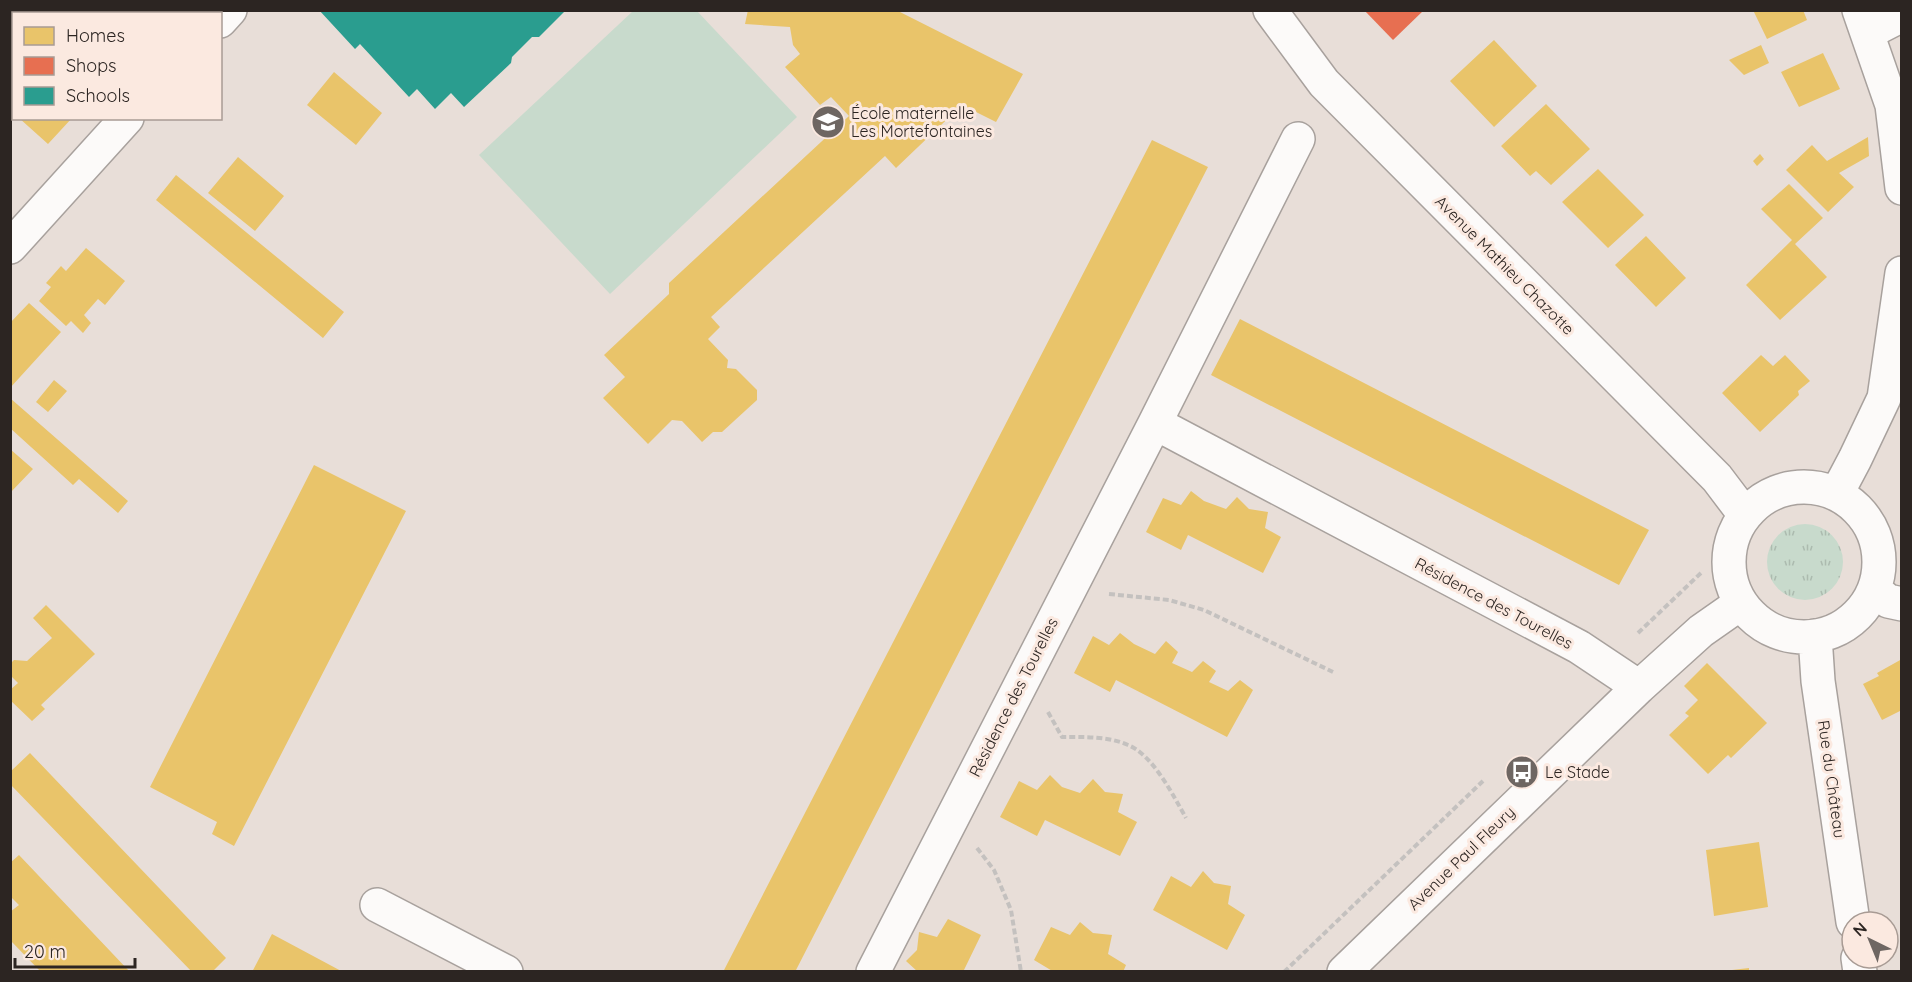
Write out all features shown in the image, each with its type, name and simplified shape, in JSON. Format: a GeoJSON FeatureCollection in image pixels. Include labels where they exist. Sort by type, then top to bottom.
{"type":"FeatureCollection","features":[{"type":"Feature","properties":{"kind":"street","name":"Avenue Mathieu Chazotte"},"geometry":{"type":"LineString","coordinates":[[1270,10],[1324,83],[1717,478],[1745,515]]}},
{"type":"Feature","properties":{"kind":"street"},"geometry":{"type":"LineString","coordinates":[[1902,15],[1863,22],[1892,105],[1902,188]]}},
{"type":"Feature","properties":{"kind":"street"},"geometry":{"type":"LineString","coordinates":[[10,247],[125,120]]}},
{"type":"Feature","properties":{"kind":"street","name":"Résidence des Tourelles"},"geometry":{"type":"LineString","coordinates":[[873,972],[1298,139]]}},
{"type":"Feature","properties":{"kind":"street"},"geometry":{"type":"LineString","coordinates":[[1837,493],[1884,398],[1902,273]]}},
{"type":"Feature","properties":{"kind":"street","name":"Résidence des Tourelles"},"geometry":{"type":"LineString","coordinates":[[1155,423],[1579,647],[1639,687]]}},
{"type":"Feature","properties":{"kind":"street"},"geometry":{"type":"LineString","coordinates":[[1795,487],[1816,487],[1837,493],[1856,506],[1870,524],[1878,544],[1880,567],[1888,597],[1865,607],[1851,621],[1834,631],[1815,636],[1794,636],[1773,630],[1756,619],[1741,603],[1731,582],[1729,562],[1732,540],[1745,515],[1756,504],[1774,493],[1795,487]]}},
{"type":"Feature","properties":{"kind":"street","name":"Avenue Paul Fleury"},"geometry":{"type":"LineString","coordinates":[[1344,972],[1639,687],[1701,631],[1741,603]]}},
{"type":"Feature","properties":{"kind":"street","name":"Rue du Château"},"geometry":{"type":"LineString","coordinates":[[1815,636],[1818,681],[1850,910]]}},
{"type":"Feature","properties":{"kind":"street"},"geometry":{"type":"LineString","coordinates":[[377,905],[506,972]]}},
{"type":"Feature","properties":{"kind":"path"},"geometry":{"type":"LineString","coordinates":[[1067,592],[1169,600],[1204,610],[1333,672]]}},
{"type":"Feature","properties":{"kind":"path"},"geometry":{"type":"LineString","coordinates":[[1040,707],[1047,712],[1062,737],[1098,738],[1128,745],[1149,760],[1186,818]]}},
{"type":"Feature","properties":{"kind":"path"},"geometry":{"type":"LineString","coordinates":[[973,843],[994,870],[1011,910],[1021,972]]}},
{"type":"Feature","properties":{"kind":"green space"},"geometry":{"type":"Polygon","coordinates":[[[633,11],[697,11],[797,117],[610,294],[479,155],[633,11]]]}},
{"type":"Feature","properties":{"kind":"green space"},"geometry":{"type":"Polygon","coordinates":[[[1805,524],[1820,527],[1832,535],[1840,547],[1843,562],[1840,577],[1832,589],[1820,597],[1805,600],[1790,597],[1778,589],[1770,577],[1767,562],[1770,547],[1778,535],[1790,527],[1805,524]]]}},
{"type":"Feature","properties":{"kind":"building: Homes"},"geometry":{"type":"Polygon","coordinates":[[[60,10],[97,10],[99,12],[62,12],[60,10]]]}},
{"type":"Feature","properties":{"kind":"building: Homes"},"geometry":{"type":"Polygon","coordinates":[[[748,10],[896,10],[1023,74],[996,122],[962,105],[896,168],[885,156],[711,317],[720,327],[708,339],[728,360],[727,368],[736,369],[757,390],[757,400],[722,432],[713,432],[702,442],[682,421],[672,420],[648,444],[603,398],[625,377],[604,355],[669,294],[669,283],[849,116],[831,97],[820,105],[785,67],[800,54],[793,45],[790,27],[745,24],[748,10]]]}},
{"type":"Feature","properties":{"kind":"building: Homes"},"geometry":{"type":"Polygon","coordinates":[[[1753,10],[1803,10],[1807,20],[1767,39],[1753,10]]]}},
{"type":"Feature","properties":{"kind":"building: Homes"},"geometry":{"type":"Polygon","coordinates":[[[1494,40],[1537,86],[1494,127],[1450,81],[1494,40]]]}},
{"type":"Feature","properties":{"kind":"building: Homes"},"geometry":{"type":"Polygon","coordinates":[[[1761,45],[1769,63],[1744,75],[1729,60],[1761,45]]]}},
{"type":"Feature","properties":{"kind":"building: Homes"},"geometry":{"type":"Polygon","coordinates":[[[1823,53],[1840,89],[1799,107],[1781,72],[1823,53]]]}},
{"type":"Feature","properties":{"kind":"building: Homes"},"geometry":{"type":"Polygon","coordinates":[[[334,72],[382,113],[356,145],[307,105],[334,72]]]}},
{"type":"Feature","properties":{"kind":"building: Homes"},"geometry":{"type":"Polygon","coordinates":[[[1546,104],[1590,149],[1551,185],[1536,171],[1530,176],[1501,146],[1546,104]]]}},
{"type":"Feature","properties":{"kind":"building: Homes"},"geometry":{"type":"Polygon","coordinates":[[[21,120],[70,120],[48,144],[21,120]]]}},
{"type":"Feature","properties":{"kind":"building: Homes"},"geometry":{"type":"Polygon","coordinates":[[[1868,137],[1869,156],[1839,173],[1854,187],[1828,212],[1786,170],[1812,145],[1827,161],[1868,137]]]}},
{"type":"Feature","properties":{"kind":"building: Homes"},"geometry":{"type":"Polygon","coordinates":[[[1152,140],[1208,167],[795,972],[723,972],[1152,140]]]}},
{"type":"Feature","properties":{"kind":"building: Homes"},"geometry":{"type":"Polygon","coordinates":[[[1760,154],[1764,159],[1757,166],[1753,161],[1760,154]]]}},
{"type":"Feature","properties":{"kind":"building: Homes"},"geometry":{"type":"Polygon","coordinates":[[[238,157],[284,196],[255,231],[208,193],[238,157]]]}},
{"type":"Feature","properties":{"kind":"building: Homes"},"geometry":{"type":"Polygon","coordinates":[[[1598,169],[1644,215],[1608,248],[1562,202],[1598,169]]]}},
{"type":"Feature","properties":{"kind":"building: Homes"},"geometry":{"type":"Polygon","coordinates":[[[176,175],[344,312],[323,338],[156,200],[176,175]]]}},
{"type":"Feature","properties":{"kind":"building: Homes"},"geometry":{"type":"Polygon","coordinates":[[[1789,184],[1823,218],[1795,244],[1827,277],[1780,320],[1746,285],[1792,240],[1761,209],[1789,184]]]}},
{"type":"Feature","properties":{"kind":"building: Homes"},"geometry":{"type":"Polygon","coordinates":[[[1646,236],[1686,278],[1656,307],[1615,265],[1646,236]]]}},
{"type":"Feature","properties":{"kind":"building: Homes"},"geometry":{"type":"Polygon","coordinates":[[[86,248],[125,281],[105,305],[98,299],[84,315],[91,323],[83,333],[71,321],[66,326],[39,301],[51,287],[46,283],[61,266],[66,271],[86,248]]]}},
{"type":"Feature","properties":{"kind":"building: Homes"},"geometry":{"type":"Polygon","coordinates":[[[29,303],[61,332],[10,388],[10,323],[29,303]]]}},
{"type":"Feature","properties":{"kind":"building: Homes"},"geometry":{"type":"Polygon","coordinates":[[[1240,319],[1649,530],[1619,585],[1211,375],[1240,319]]]}},
{"type":"Feature","properties":{"kind":"building: Homes"},"geometry":{"type":"Polygon","coordinates":[[[1761,355],[1773,366],[1785,355],[1810,381],[1798,391],[1799,395],[1760,432],[1722,393],[1761,355]]]}},
{"type":"Feature","properties":{"kind":"building: Homes"},"geometry":{"type":"Polygon","coordinates":[[[54,380],[67,391],[48,412],[36,402],[54,380]]]}},
{"type":"Feature","properties":{"kind":"building: Homes"},"geometry":{"type":"Polygon","coordinates":[[[10,398],[128,501],[118,513],[79,479],[73,485],[10,428],[10,398]]]}},
{"type":"Feature","properties":{"kind":"building: Homes"},"geometry":{"type":"Polygon","coordinates":[[[10,449],[33,469],[10,493],[10,449]]]}},
{"type":"Feature","properties":{"kind":"building: Homes"},"geometry":{"type":"Polygon","coordinates":[[[314,465],[406,511],[234,846],[212,834],[217,822],[150,787],[314,465]]]}},
{"type":"Feature","properties":{"kind":"building: Homes"},"geometry":{"type":"Polygon","coordinates":[[[1191,491],[1204,501],[1226,509],[1237,497],[1249,509],[1268,512],[1265,528],[1281,537],[1263,573],[1188,535],[1181,550],[1146,532],[1163,498],[1181,505],[1191,491]]]}},
{"type":"Feature","properties":{"kind":"building: Homes"},"geometry":{"type":"Polygon","coordinates":[[[46,605],[95,654],[41,705],[45,709],[32,721],[10,700],[10,690],[18,683],[10,675],[10,664],[14,660],[27,661],[52,638],[33,618],[46,605]]]}},
{"type":"Feature","properties":{"kind":"building: Homes"},"geometry":{"type":"Polygon","coordinates":[[[1120,633],[1134,644],[1155,654],[1166,641],[1178,652],[1172,663],[1192,672],[1203,661],[1216,671],[1209,682],[1228,691],[1240,680],[1253,690],[1227,737],[1116,680],[1110,692],[1074,673],[1093,636],[1109,645],[1120,633]]]}},
{"type":"Feature","properties":{"kind":"building: Homes"},"geometry":{"type":"Polygon","coordinates":[[[1902,659],[1902,710],[1882,720],[1863,684],[1879,676],[1877,673],[1902,659]]]}},
{"type":"Feature","properties":{"kind":"building: Homes"},"geometry":{"type":"Polygon","coordinates":[[[1707,663],[1767,723],[1731,758],[1728,755],[1708,774],[1669,735],[1689,716],[1685,713],[1698,700],[1684,686],[1707,663]]]}},
{"type":"Feature","properties":{"kind":"building: Homes"},"geometry":{"type":"Polygon","coordinates":[[[30,753],[226,958],[212,972],[192,972],[10,784],[10,772],[30,753]]]}},
{"type":"Feature","properties":{"kind":"building: Homes"},"geometry":{"type":"Polygon","coordinates":[[[1050,775],[1062,787],[1080,793],[1093,779],[1105,792],[1123,794],[1118,812],[1137,822],[1120,856],[1045,820],[1037,836],[1000,817],[1019,781],[1037,790],[1050,775]]]}},
{"type":"Feature","properties":{"kind":"building: Homes"},"geometry":{"type":"Polygon","coordinates":[[[1759,842],[1768,907],[1714,916],[1706,850],[1759,842]]]}},
{"type":"Feature","properties":{"kind":"building: Homes"},"geometry":{"type":"Polygon","coordinates":[[[19,855],[130,972],[41,972],[10,940],[10,912],[19,905],[10,896],[10,863],[19,855]]]}},
{"type":"Feature","properties":{"kind":"building: Homes"},"geometry":{"type":"Polygon","coordinates":[[[1203,871],[1214,883],[1231,886],[1228,904],[1245,915],[1227,950],[1153,910],[1171,876],[1191,887],[1203,871]]]}},
{"type":"Feature","properties":{"kind":"building: Homes"},"geometry":{"type":"Polygon","coordinates":[[[948,919],[981,935],[963,972],[918,972],[906,961],[917,950],[919,932],[937,937],[948,919]]]}},
{"type":"Feature","properties":{"kind":"building: Homes"},"geometry":{"type":"Polygon","coordinates":[[[1080,922],[1093,933],[1112,935],[1108,954],[1126,965],[1123,972],[1054,972],[1034,960],[1051,927],[1070,935],[1080,922]]]}},
{"type":"Feature","properties":{"kind":"building: Homes"},"geometry":{"type":"Polygon","coordinates":[[[272,934],[343,972],[252,972],[272,934]]]}},
{"type":"Feature","properties":{"kind":"building: Homes"},"geometry":{"type":"Polygon","coordinates":[[[1749,968],[1749,972],[1732,972],[1732,970],[1749,968]]]}},
{"type":"Feature","properties":{"kind":"building: Shops"},"geometry":{"type":"Polygon","coordinates":[[[1364,10],[1424,10],[1393,40],[1364,10]]]}},
{"type":"Feature","properties":{"kind":"building: Schools"},"geometry":{"type":"Polygon","coordinates":[[[319,10],[566,10],[539,37],[532,37],[512,57],[511,63],[464,107],[451,93],[435,109],[417,89],[409,97],[360,44],[355,49],[319,10]]]}},
{"type":"Feature","properties":{"kind":"place","name":"École maternelle Les Mortefontaines"},"geometry":{"type":"Point","coordinates":[828,122]}},
{"type":"Feature","properties":{"kind":"place","name":"Le Stade"},"geometry":{"type":"Point","coordinates":[1522,772]}}]}
